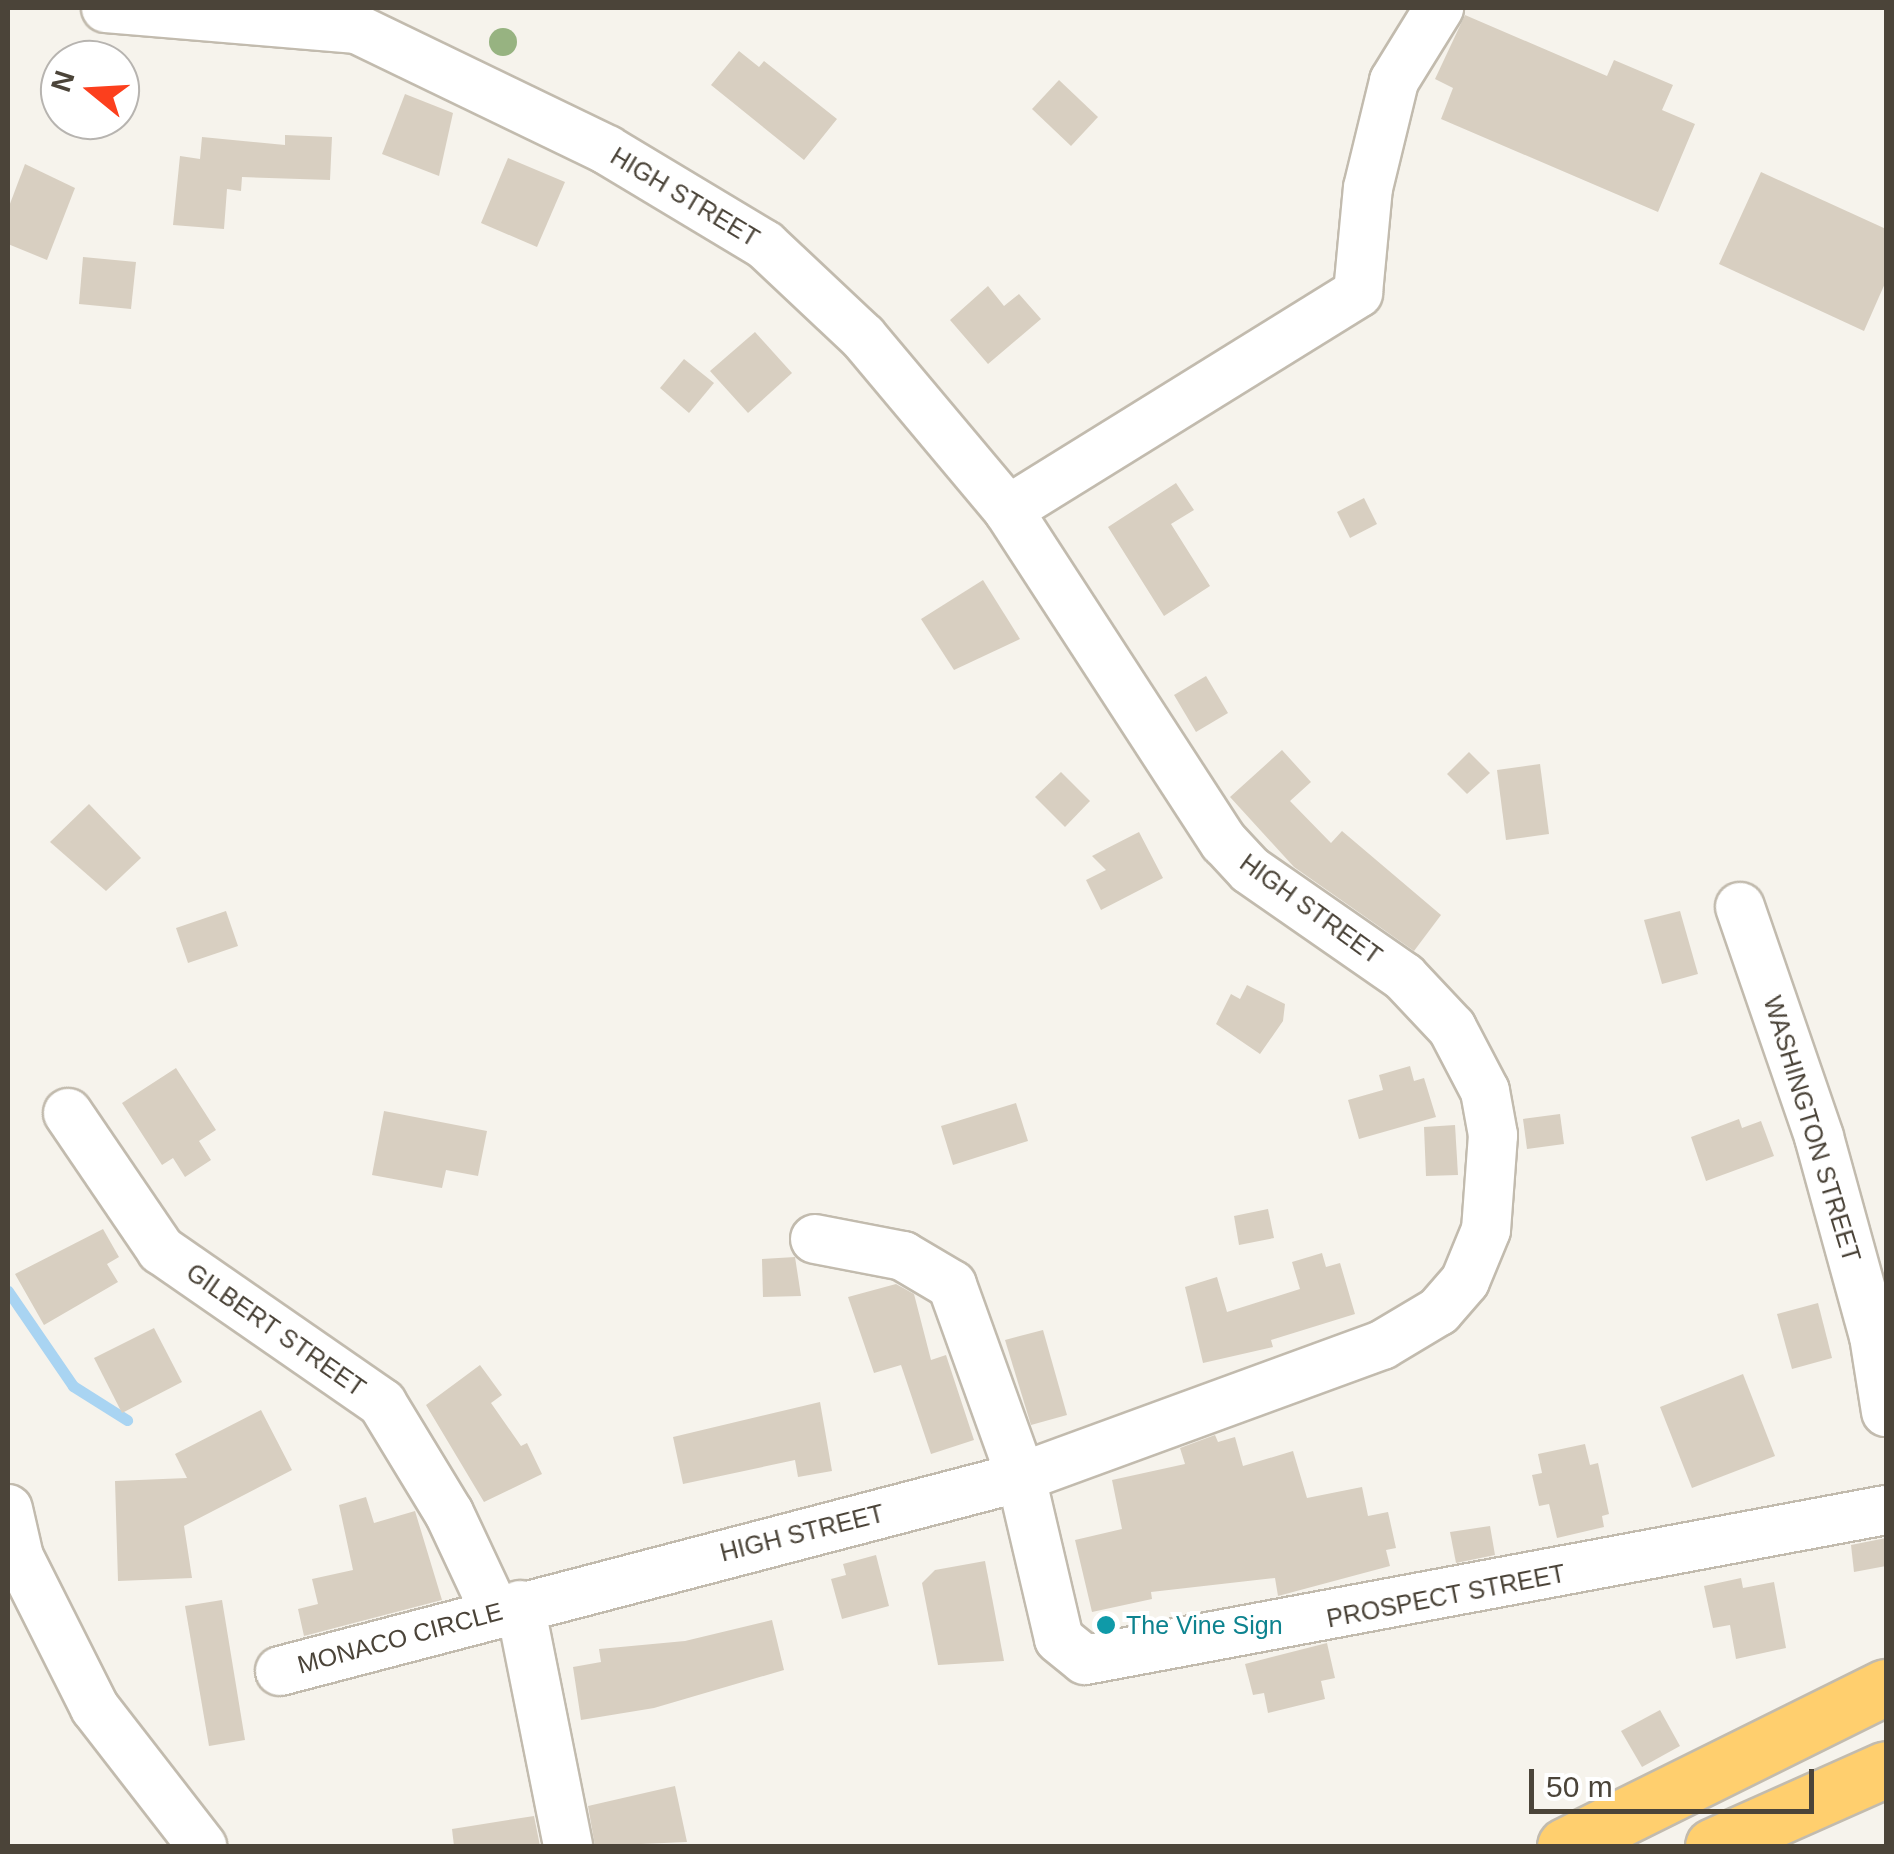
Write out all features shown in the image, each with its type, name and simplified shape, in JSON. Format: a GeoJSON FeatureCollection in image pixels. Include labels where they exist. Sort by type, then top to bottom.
{"type":"FeatureCollection","features":[{"type":"Feature","properties":{"kind":"highway"},"geometry":{"type":"LineString","coordinates":[[1564,1846],[1886,1687]]}},
{"type":"Feature","properties":{"kind":"highway"},"geometry":{"type":"LineString","coordinates":[[1713,1846],[1886,1769]]}},
{"type":"Feature","properties":{"kind":"street","name":"HIGH STREET"},"geometry":{"type":"LineString","coordinates":[[106,8],[359,18],[607,150],[765,245],[863,337],[1008,510],[1224,842],[1250,870],[1404,978],[1452,1028],[1485,1091],[1494,1183],[1465,1280],[1412,1331],[1020,1477],[508,1608]]}},
{"type":"Feature","properties":{"kind":"street"},"geometry":{"type":"LineString","coordinates":[[1008,510],[1358,292],[1368,188],[1394,81],[1439,8]]}},
{"type":"Feature","properties":{"kind":"street","name":"WASHINGTON STREET"},"geometry":{"type":"LineString","coordinates":[[1740,906],[1819,1137],[1874,1336],[1886,1412]]}},
{"type":"Feature","properties":{"kind":"street","name":"GILBERT STREET"},"geometry":{"type":"LineString","coordinates":[[68,1113],[132,1219],[161,1250],[382,1403],[508,1608],[568,1846]]}},
{"type":"Feature","properties":{"kind":"street","name":"PROSPECT STREET"},"geometry":{"type":"LineString","coordinates":[[814,1239],[903,1256],[952,1285],[1020,1477],[1059,1639],[1068,1653],[1102,1662],[1886,1510]]}},
{"type":"Feature","properties":{"kind":"street"},"geometry":{"type":"LineString","coordinates":[[8,1508],[13,1557],[95,1708],[202,1846]]}},
{"type":"Feature","properties":{"kind":"street","name":"MONACO CIRCLE"},"geometry":{"type":"LineString","coordinates":[[280,1671],[508,1608]]}},
{"type":"Feature","properties":{"kind":"building"},"geometry":{"type":"Polygon","coordinates":[[[1465,15],[1607,76],[1614,60],[1673,85],[1662,110],[1695,124],[1658,212],[1441,119],[1453,88],[1435,79],[1465,15]]]}},
{"type":"Feature","properties":{"kind":"building"},"geometry":{"type":"Polygon","coordinates":[[[739,51],[759,67],[764,61],[837,119],[804,160],[711,85],[739,51]]]}},
{"type":"Feature","properties":{"kind":"building"},"geometry":{"type":"Polygon","coordinates":[[[1059,80],[1098,117],[1071,146],[1032,109],[1059,80]]]}},
{"type":"Feature","properties":{"kind":"building"},"geometry":{"type":"Polygon","coordinates":[[[405,94],[453,113],[439,176],[382,154],[405,94]]]}},
{"type":"Feature","properties":{"kind":"building"},"geometry":{"type":"Polygon","coordinates":[[[285,135],[332,137],[330,180],[242,177],[241,191],[227,189],[224,229],[173,225],[180,156],[200,159],[202,137],[285,145],[285,135]]]}},
{"type":"Feature","properties":{"kind":"building"},"geometry":{"type":"Polygon","coordinates":[[[508,158],[565,182],[537,247],[481,223],[508,158]]]}},
{"type":"Feature","properties":{"kind":"building"},"geometry":{"type":"Polygon","coordinates":[[[25,164],[75,188],[47,260],[8,244],[8,209],[25,164]]]}},
{"type":"Feature","properties":{"kind":"building"},"geometry":{"type":"Polygon","coordinates":[[[1761,172],[1886,229],[1886,281],[1864,331],[1719,264],[1761,172]]]}},
{"type":"Feature","properties":{"kind":"building"},"geometry":{"type":"Polygon","coordinates":[[[83,257],[136,262],[131,309],[79,304],[83,257]]]}},
{"type":"Feature","properties":{"kind":"building"},"geometry":{"type":"Polygon","coordinates":[[[988,286],[1004,306],[1019,294],[1041,319],[988,364],[950,320],[988,286]]]}},
{"type":"Feature","properties":{"kind":"building"},"geometry":{"type":"Polygon","coordinates":[[[755,332],[792,373],[748,413],[710,371],[755,332]]]}},
{"type":"Feature","properties":{"kind":"building"},"geometry":{"type":"Polygon","coordinates":[[[684,359],[714,383],[689,413],[660,388],[684,359]]]}},
{"type":"Feature","properties":{"kind":"building"},"geometry":{"type":"Polygon","coordinates":[[[1176,483],[1194,510],[1171,524],[1210,586],[1164,616],[1108,527],[1176,483]]]}},
{"type":"Feature","properties":{"kind":"building"},"geometry":{"type":"Polygon","coordinates":[[[1364,498],[1377,524],[1350,538],[1337,512],[1364,498]]]}},
{"type":"Feature","properties":{"kind":"building"},"geometry":{"type":"Polygon","coordinates":[[[983,580],[1020,639],[954,670],[921,619],[983,580]]]}},
{"type":"Feature","properties":{"kind":"building"},"geometry":{"type":"Polygon","coordinates":[[[1206,676],[1228,713],[1196,732],[1174,695],[1206,676]]]}},
{"type":"Feature","properties":{"kind":"building"},"geometry":{"type":"Polygon","coordinates":[[[1282,750],[1311,782],[1290,801],[1331,843],[1342,831],[1441,915],[1414,951],[1294,867],[1230,797],[1282,750]]]}},
{"type":"Feature","properties":{"kind":"building"},"geometry":{"type":"Polygon","coordinates":[[[1469,752],[1490,773],[1467,794],[1447,774],[1469,752]]]}},
{"type":"Feature","properties":{"kind":"building"},"geometry":{"type":"Polygon","coordinates":[[[1540,764],[1549,834],[1506,840],[1497,770],[1540,764]]]}},
{"type":"Feature","properties":{"kind":"building"},"geometry":{"type":"Polygon","coordinates":[[[1061,772],[1090,801],[1065,827],[1035,797],[1061,772]]]}},
{"type":"Feature","properties":{"kind":"building"},"geometry":{"type":"Polygon","coordinates":[[[89,804],[141,858],[106,891],[50,842],[89,804]]]}},
{"type":"Feature","properties":{"kind":"building"},"geometry":{"type":"Polygon","coordinates":[[[1139,832],[1163,878],[1101,910],[1086,880],[1106,870],[1092,856],[1139,832]]]}},
{"type":"Feature","properties":{"kind":"building"},"geometry":{"type":"Polygon","coordinates":[[[226,911],[238,946],[188,963],[176,928],[226,911]]]}},
{"type":"Feature","properties":{"kind":"building"},"geometry":{"type":"Polygon","coordinates":[[[1680,911],[1698,974],[1662,984],[1644,920],[1680,911]]]}},
{"type":"Feature","properties":{"kind":"building"},"geometry":{"type":"Polygon","coordinates":[[[1247,985],[1285,1004],[1283,1021],[1260,1054],[1216,1024],[1231,994],[1240,999],[1247,985]]]}},
{"type":"Feature","properties":{"kind":"building"},"geometry":{"type":"Polygon","coordinates":[[[1410,1066],[1414,1081],[1424,1078],[1436,1117],[1359,1139],[1348,1100],[1383,1090],[1379,1075],[1410,1066]]]}},
{"type":"Feature","properties":{"kind":"building"},"geometry":{"type":"Polygon","coordinates":[[[176,1068],[216,1130],[199,1141],[211,1160],[185,1177],[173,1158],[162,1165],[122,1103],[176,1068]]]}},
{"type":"Feature","properties":{"kind":"building"},"geometry":{"type":"Polygon","coordinates":[[[1016,1103],[1028,1141],[953,1165],[941,1126],[1016,1103]]]}},
{"type":"Feature","properties":{"kind":"building"},"geometry":{"type":"Polygon","coordinates":[[[384,1111],[487,1131],[478,1176],[446,1170],[442,1188],[372,1175],[384,1111]]]}},
{"type":"Feature","properties":{"kind":"building"},"geometry":{"type":"Polygon","coordinates":[[[1560,1114],[1564,1144],[1527,1149],[1523,1119],[1560,1114]]]}},
{"type":"Feature","properties":{"kind":"building"},"geometry":{"type":"Polygon","coordinates":[[[1739,1119],[1742,1128],[1761,1121],[1774,1156],[1706,1181],[1691,1137],[1739,1119]]]}},
{"type":"Feature","properties":{"kind":"building"},"geometry":{"type":"Polygon","coordinates":[[[1455,1125],[1458,1175],[1426,1176],[1424,1127],[1455,1125]]]}},
{"type":"Feature","properties":{"kind":"building"},"geometry":{"type":"Polygon","coordinates":[[[1268,1209],[1274,1238],[1239,1245],[1234,1216],[1268,1209]]]}},
{"type":"Feature","properties":{"kind":"building"},"geometry":{"type":"Polygon","coordinates":[[[103,1229],[119,1257],[107,1264],[118,1282],[44,1325],[15,1274],[103,1229]]]}},
{"type":"Feature","properties":{"kind":"building"},"geometry":{"type":"Polygon","coordinates":[[[1322,1253],[1326,1267],[1340,1263],[1355,1314],[1271,1340],[1273,1347],[1203,1363],[1185,1287],[1217,1277],[1227,1312],[1300,1289],[1292,1262],[1322,1253]]]}},
{"type":"Feature","properties":{"kind":"building"},"geometry":{"type":"Polygon","coordinates":[[[795,1257],[801,1296],[763,1297],[762,1259],[795,1257]]]}},
{"type":"Feature","properties":{"kind":"building"},"geometry":{"type":"Polygon","coordinates":[[[896,1284],[914,1294],[931,1360],[946,1355],[974,1440],[931,1454],[901,1365],[874,1373],[848,1297],[896,1284]]]}},
{"type":"Feature","properties":{"kind":"building"},"geometry":{"type":"Polygon","coordinates":[[[1818,1303],[1832,1358],[1792,1369],[1777,1314],[1818,1303]]]}},
{"type":"Feature","properties":{"kind":"building"},"geometry":{"type":"Polygon","coordinates":[[[154,1328],[182,1382],[122,1413],[94,1358],[154,1328]]]}},
{"type":"Feature","properties":{"kind":"building"},"geometry":{"type":"Polygon","coordinates":[[[1043,1330],[1067,1415],[1031,1425],[1005,1340],[1043,1330]]]}},
{"type":"Feature","properties":{"kind":"building"},"geometry":{"type":"Polygon","coordinates":[[[480,1365],[502,1395],[491,1403],[521,1446],[527,1443],[542,1474],[484,1502],[426,1405],[480,1365]]]}},
{"type":"Feature","properties":{"kind":"building"},"geometry":{"type":"Polygon","coordinates":[[[1743,1374],[1775,1456],[1692,1488],[1660,1407],[1743,1374]]]}},
{"type":"Feature","properties":{"kind":"building"},"geometry":{"type":"Polygon","coordinates":[[[820,1402],[832,1471],[798,1477],[795,1460],[683,1484],[673,1437],[820,1402]]]}},
{"type":"Feature","properties":{"kind":"building"},"geometry":{"type":"Polygon","coordinates":[[[261,1410],[292,1470],[184,1526],[192,1578],[118,1581],[115,1481],[187,1478],[175,1454],[261,1410]]]}},
{"type":"Feature","properties":{"kind":"building"},"geometry":{"type":"Polygon","coordinates":[[[1215,1435],[1218,1442],[1235,1437],[1243,1466],[1293,1451],[1307,1498],[1362,1487],[1368,1516],[1388,1512],[1396,1548],[1386,1550],[1390,1566],[1278,1596],[1275,1578],[1151,1592],[1152,1599],[1092,1612],[1075,1540],[1122,1529],[1112,1480],[1185,1464],[1180,1448],[1215,1435]]]}},
{"type":"Feature","properties":{"kind":"building"},"geometry":{"type":"Polygon","coordinates":[[[1585,1444],[1590,1465],[1598,1463],[1609,1514],[1602,1516],[1604,1527],[1557,1538],[1549,1504],[1539,1506],[1532,1475],[1542,1473],[1538,1454],[1585,1444]]]}},
{"type":"Feature","properties":{"kind":"building"},"geometry":{"type":"Polygon","coordinates":[[[366,1497],[374,1523],[415,1511],[442,1600],[304,1636],[298,1609],[318,1604],[312,1579],[353,1570],[339,1505],[366,1497]]]}},
{"type":"Feature","properties":{"kind":"building"},"geometry":{"type":"Polygon","coordinates":[[[1490,1526],[1495,1555],[1456,1563],[1450,1532],[1490,1526]]]}},
{"type":"Feature","properties":{"kind":"building"},"geometry":{"type":"Polygon","coordinates":[[[1886,1538],[1886,1566],[1854,1572],[1851,1545],[1886,1538]]]}},
{"type":"Feature","properties":{"kind":"building"},"geometry":{"type":"Polygon","coordinates":[[[876,1555],[889,1606],[842,1619],[831,1579],[846,1575],[843,1564],[876,1555]]]}},
{"type":"Feature","properties":{"kind":"building"},"geometry":{"type":"Polygon","coordinates":[[[985,1561],[1004,1661],[938,1665],[922,1583],[935,1570],[985,1561]]]}},
{"type":"Feature","properties":{"kind":"building"},"geometry":{"type":"Polygon","coordinates":[[[1741,1578],[1743,1588],[1774,1582],[1786,1648],[1736,1659],[1730,1625],[1713,1628],[1704,1586],[1741,1578]]]}},
{"type":"Feature","properties":{"kind":"building"},"geometry":{"type":"Polygon","coordinates":[[[222,1600],[245,1740],[209,1746],[185,1606],[222,1600]]]}},
{"type":"Feature","properties":{"kind":"building"},"geometry":{"type":"Polygon","coordinates":[[[772,1620],[784,1670],[654,1708],[581,1720],[573,1667],[601,1662],[599,1649],[685,1641],[772,1620]]]}},
{"type":"Feature","properties":{"kind":"building"},"geometry":{"type":"Polygon","coordinates":[[[1327,1643],[1335,1678],[1321,1681],[1325,1699],[1268,1713],[1264,1693],[1253,1695],[1245,1664],[1327,1643]]]}},
{"type":"Feature","properties":{"kind":"building"},"geometry":{"type":"Polygon","coordinates":[[[1660,1710],[1680,1746],[1642,1767],[1621,1731],[1660,1710]]]}},
{"type":"Feature","properties":{"kind":"building"},"geometry":{"type":"Polygon","coordinates":[[[675,1786],[687,1842],[595,1846],[588,1806],[675,1786]]]}},
{"type":"Feature","properties":{"kind":"building"},"geometry":{"type":"Polygon","coordinates":[[[534,1816],[540,1846],[454,1846],[452,1829],[534,1816]]]}},
{"type":"Feature","properties":{"kind":"waterway"},"geometry":{"type":"LineString","coordinates":[[8,1291],[73,1386],[127,1420]]}},
{"type":"Feature","properties":{"kind":"place","name":"The Vine Sign"},"geometry":{"type":"Point","coordinates":[1106,1625]}}]}
